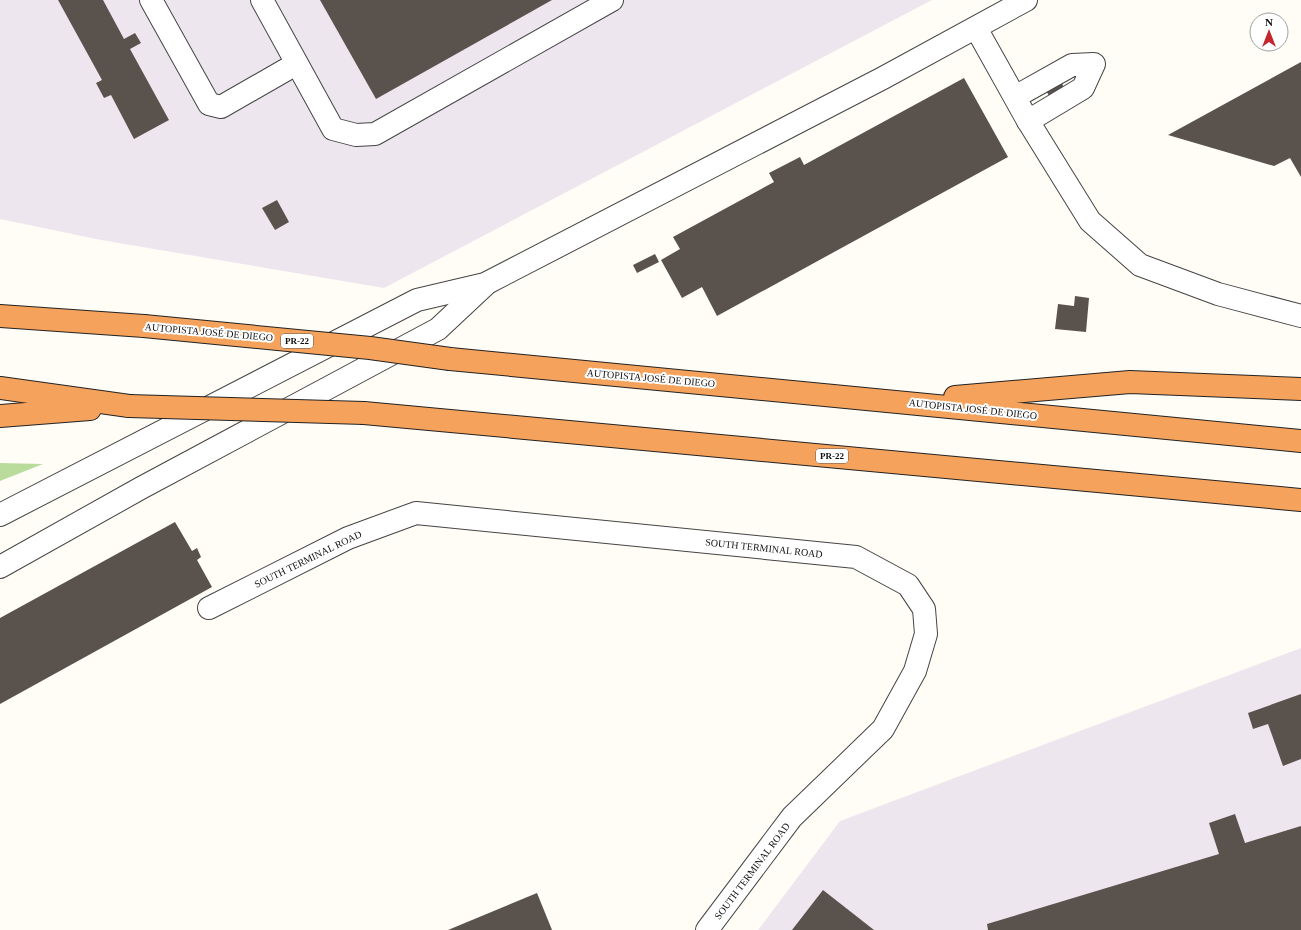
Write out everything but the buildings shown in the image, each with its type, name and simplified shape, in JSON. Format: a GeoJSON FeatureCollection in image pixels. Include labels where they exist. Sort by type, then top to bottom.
{"type":"FeatureCollection","features":[{"type":"Feature","properties":{"kind":"highway","name":"AUTOPISTA JOSÉ DE DIEGO"},"geometry":{"type":"LineString","coordinates":[[0,316],[144,326],[370,348],[450,359],[1301,441]]}},
{"type":"Feature","properties":{"kind":"highway"},"geometry":{"type":"LineString","coordinates":[[902,402],[1130,382],[1301,389]]}},
{"type":"Feature","properties":{"kind":"highway","name":"PR-22"},"geometry":{"type":"LineString","coordinates":[[0,388],[129,406]]}},
{"type":"Feature","properties":{"kind":"highway","name":"PR-22"},"geometry":{"type":"LineString","coordinates":[[0,416],[129,406],[364,413],[1301,500]]}},
{"type":"Feature","properties":{"kind":"street"},"geometry":{"type":"LineString","coordinates":[[151,0],[209,104],[221,107],[296,64]]}},
{"type":"Feature","properties":{"kind":"street"},"geometry":{"type":"LineString","coordinates":[[262,0],[333,129],[356,135],[375,134],[612,0]]}},
{"type":"Feature","properties":{"kind":"street"},"geometry":{"type":"LineString","coordinates":[[0,515],[417,300],[485,284],[883,78],[1026,0]]}},
{"type":"Feature","properties":{"kind":"street"},"geometry":{"type":"LineString","coordinates":[[976,28],[1028,121],[1090,220],[1140,265],[1218,294],[1301,316]]}},
{"type":"Feature","properties":{"kind":"street"},"geometry":{"type":"LineString","coordinates":[[1015,97],[1072,66],[1094,64],[1083,88],[1028,121]]}},
{"type":"Feature","properties":{"kind":"street"},"geometry":{"type":"LineString","coordinates":[[0,567],[141,488],[438,329],[485,284]]}},
{"type":"Feature","properties":{"kind":"street","name":"SOUTH TERMINAL ROAD"},"geometry":{"type":"LineString","coordinates":[[209,608],[348,538],[416,513],[856,557],[908,585],[924,610],[926,634],[915,671],[883,729],[792,817],[707,930]]}},
{"type":"Feature","properties":{"kind":"shaded area"},"geometry":{"type":"Polygon","coordinates":[[[0,0],[932,0],[384,288],[101,240],[0,219],[0,0]]]}},
{"type":"Feature","properties":{"kind":"shaded area"},"geometry":{"type":"Polygon","coordinates":[[[1301,648],[1301,930],[758,930],[840,821],[1301,648]]]}},
{"type":"Feature","properties":{"kind":"green space"},"geometry":{"type":"Polygon","coordinates":[[[0,463],[43,464],[0,481],[0,463]]]}}]}
